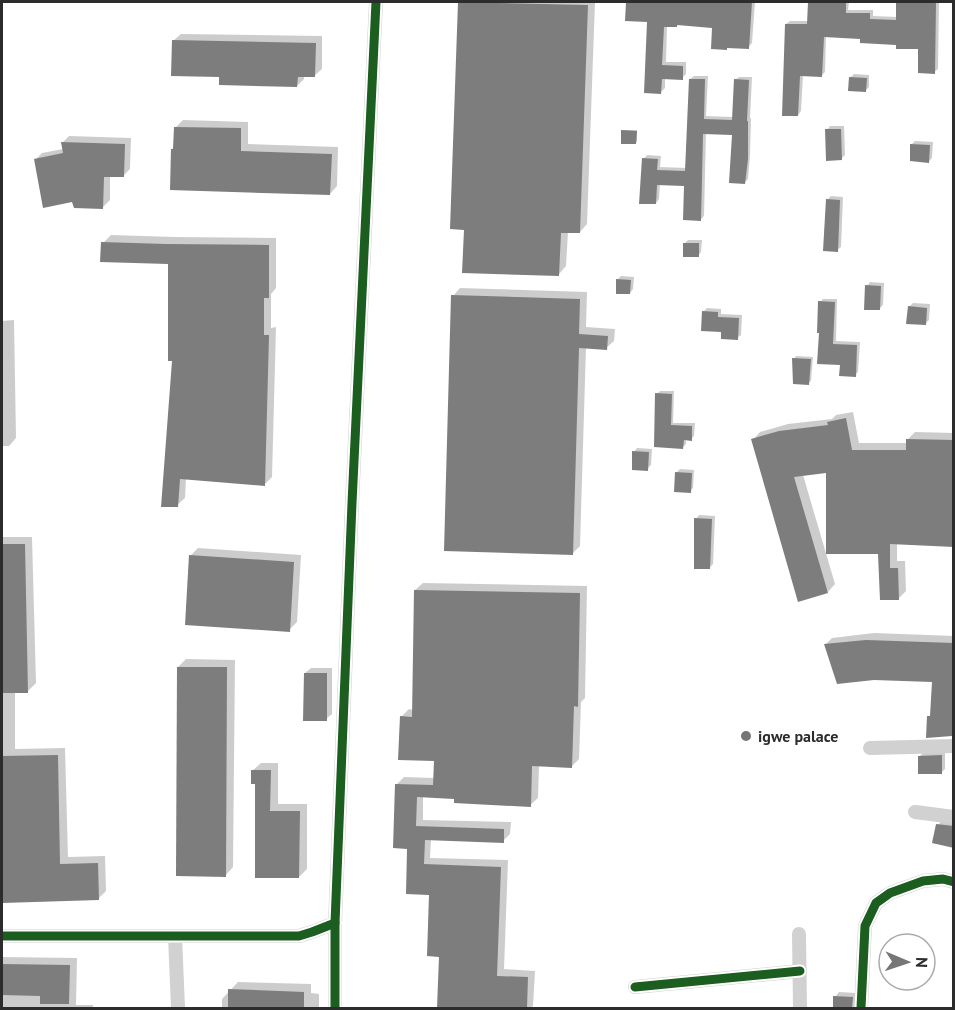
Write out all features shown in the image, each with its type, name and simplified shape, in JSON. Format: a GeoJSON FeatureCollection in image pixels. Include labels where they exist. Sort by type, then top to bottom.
{"type":"FeatureCollection","features":[{"type":"Feature","properties":{"kind":"street"},"geometry":{"type":"LineString","coordinates":[[335,1008],[335,923],[352,491],[376,2]]}},
{"type":"Feature","properties":{"kind":"street"},"geometry":{"type":"LineString","coordinates":[[870,748],[954,746]]}},
{"type":"Feature","properties":{"kind":"street"},"geometry":{"type":"LineString","coordinates":[[915,812],[954,818]]}},
{"type":"Feature","properties":{"kind":"street"},"geometry":{"type":"LineString","coordinates":[[861,1008],[865,926],[876,903],[890,893],[923,881],[943,879],[954,882]]}},
{"type":"Feature","properties":{"kind":"street"},"geometry":{"type":"LineString","coordinates":[[2,936],[299,936],[335,923]]}},
{"type":"Feature","properties":{"kind":"street"},"geometry":{"type":"LineString","coordinates":[[799,934],[800,1008]]}},
{"type":"Feature","properties":{"kind":"street"},"geometry":{"type":"LineString","coordinates":[[176,936],[178,1008]]}},
{"type":"Feature","properties":{"kind":"street"},"geometry":{"type":"LineString","coordinates":[[635,987],[800,971]]}},
{"type":"Feature","properties":{"kind":"building"},"geometry":{"type":"Polygon","coordinates":[[[458,2],[588,5],[580,233],[561,233],[559,276],[462,273],[464,230],[450,229],[458,2]]]}},
{"type":"Feature","properties":{"kind":"building"},"geometry":{"type":"Polygon","coordinates":[[[626,2],[752,2],[749,49],[711,49],[712,28],[677,25],[677,27],[664,27],[662,65],[683,66],[683,80],[662,79],[661,94],[644,93],[647,22],[625,21],[626,2]]]}},
{"type":"Feature","properties":{"kind":"building"},"geometry":{"type":"Polygon","coordinates":[[[808,2],[846,2],[846,13],[870,13],[870,19],[896,20],[896,2],[936,3],[935,74],[918,73],[918,49],[896,49],[896,45],[860,43],[860,39],[824,37],[822,77],[800,76],[798,116],[782,116],[785,24],[807,24],[808,2]]]}},
{"type":"Feature","properties":{"kind":"building"},"geometry":{"type":"Polygon","coordinates":[[[172,40],[316,43],[315,77],[298,77],[297,87],[219,85],[219,77],[171,76],[172,40]]]}},
{"type":"Feature","properties":{"kind":"building"},"geometry":{"type":"Polygon","coordinates":[[[849,77],[867,78],[866,92],[848,91],[849,77]]]}},
{"type":"Feature","properties":{"kind":"building"},"geometry":{"type":"Polygon","coordinates":[[[689,79],[705,79],[704,119],[732,120],[734,79],[749,80],[748,159],[745,184],[729,183],[732,135],[703,134],[701,221],[683,220],[684,186],[657,185],[656,204],[639,204],[642,158],[658,159],[657,170],[685,171],[689,79]]]}},
{"type":"Feature","properties":{"kind":"building"},"geometry":{"type":"Polygon","coordinates":[[[174,127],[241,128],[241,151],[332,154],[330,195],[170,190],[174,127]]]}},
{"type":"Feature","properties":{"kind":"building"},"geometry":{"type":"Polygon","coordinates":[[[825,129],[841,129],[842,160],[826,161],[825,129]]]}},
{"type":"Feature","properties":{"kind":"building"},"geometry":{"type":"Polygon","coordinates":[[[621,130],[637,131],[636,144],[621,144],[621,130]]]}},
{"type":"Feature","properties":{"kind":"building"},"geometry":{"type":"Polygon","coordinates":[[[61,142],[125,144],[124,177],[104,177],[103,209],[74,208],[72,202],[43,208],[34,159],[63,153],[61,142]]]}},
{"type":"Feature","properties":{"kind":"building"},"geometry":{"type":"Polygon","coordinates":[[[910,144],[930,145],[929,163],[910,161],[910,144]]]}},
{"type":"Feature","properties":{"kind":"building"},"geometry":{"type":"Polygon","coordinates":[[[826,199],[840,200],[838,252],[823,251],[826,199]]]}},
{"type":"Feature","properties":{"kind":"building"},"geometry":{"type":"Polygon","coordinates":[[[101,242],[269,245],[269,298],[264,298],[264,335],[269,335],[265,486],[180,479],[178,507],[161,507],[172,361],[168,361],[168,264],[100,262],[101,242]]]}},
{"type":"Feature","properties":{"kind":"building"},"geometry":{"type":"Polygon","coordinates":[[[683,243],[699,243],[699,257],[683,257],[683,243]]]}},
{"type":"Feature","properties":{"kind":"building"},"geometry":{"type":"Polygon","coordinates":[[[616,279],[631,280],[630,294],[616,294],[616,279]]]}},
{"type":"Feature","properties":{"kind":"building"},"geometry":{"type":"Polygon","coordinates":[[[865,285],[881,286],[880,310],[864,310],[865,285]]]}},
{"type":"Feature","properties":{"kind":"building"},"geometry":{"type":"Polygon","coordinates":[[[451,295],[580,299],[579,334],[608,336],[607,350],[579,348],[573,555],[444,551],[451,295]]]}},
{"type":"Feature","properties":{"kind":"building"},"geometry":{"type":"Polygon","coordinates":[[[818,301],[835,302],[833,344],[857,345],[856,377],[839,376],[840,365],[817,364],[818,301]]]}},
{"type":"Feature","properties":{"kind":"building"},"geometry":{"type":"Polygon","coordinates":[[[908,306],[927,308],[926,325],[906,324],[908,306]]]}},
{"type":"Feature","properties":{"kind":"building"},"geometry":{"type":"Polygon","coordinates":[[[702,311],[718,312],[718,317],[739,318],[738,340],[721,339],[721,332],[701,331],[702,311]]]}},
{"type":"Feature","properties":{"kind":"building"},"geometry":{"type":"Polygon","coordinates":[[[792,358],[811,359],[809,385],[793,384],[792,358]]]}},
{"type":"Feature","properties":{"kind":"building"},"geometry":{"type":"Polygon","coordinates":[[[655,393],[672,394],[671,425],[692,426],[692,441],[684,440],[683,449],[654,447],[655,393]]]}},
{"type":"Feature","properties":{"kind":"building"},"geometry":{"type":"Polygon","coordinates":[[[846,418],[852,450],[906,450],[906,439],[954,440],[954,547],[890,544],[890,568],[898,568],[899,600],[880,600],[878,554],[826,554],[826,473],[794,477],[828,593],[798,602],[751,439],[779,431],[828,425],[827,422],[846,418]]]}},
{"type":"Feature","properties":{"kind":"building"},"geometry":{"type":"Polygon","coordinates":[[[632,451],[649,452],[648,471],[632,470],[632,451]]]}},
{"type":"Feature","properties":{"kind":"building"},"geometry":{"type":"Polygon","coordinates":[[[675,472],[692,473],[691,493],[674,492],[675,472]]]}},
{"type":"Feature","properties":{"kind":"building"},"geometry":{"type":"Polygon","coordinates":[[[694,518],[712,519],[710,569],[694,569],[694,518]]]}},
{"type":"Feature","properties":{"kind":"building"},"geometry":{"type":"Polygon","coordinates":[[[2,544],[25,544],[28,693],[2,693],[2,544]]]}},
{"type":"Feature","properties":{"kind":"building"},"geometry":{"type":"Polygon","coordinates":[[[189,555],[294,562],[290,632],[185,625],[189,555]]]}},
{"type":"Feature","properties":{"kind":"building"},"geometry":{"type":"Polygon","coordinates":[[[414,590],[580,593],[578,707],[574,706],[572,768],[532,766],[531,807],[454,803],[454,799],[417,797],[416,826],[504,829],[504,843],[425,840],[424,864],[501,867],[497,976],[528,977],[527,1008],[437,1008],[439,957],[427,956],[429,895],[406,894],[407,849],[393,848],[395,784],[433,785],[434,761],[398,760],[400,716],[412,717],[414,590]]]}},
{"type":"Feature","properties":{"kind":"building"},"geometry":{"type":"Polygon","coordinates":[[[866,640],[954,643],[952,736],[926,738],[932,682],[874,680],[837,684],[824,644],[866,640]]]}},
{"type":"Feature","properties":{"kind":"building"},"geometry":{"type":"Polygon","coordinates":[[[177,667],[227,667],[226,877],[176,876],[177,667]]]}},
{"type":"Feature","properties":{"kind":"building"},"geometry":{"type":"Polygon","coordinates":[[[304,673],[327,673],[327,721],[303,721],[304,673]]]}},
{"type":"Feature","properties":{"kind":"building"},"geometry":{"type":"Polygon","coordinates":[[[58,755],[60,864],[98,863],[99,900],[2,903],[2,756],[58,755]]]}},
{"type":"Feature","properties":{"kind":"building"},"geometry":{"type":"Polygon","coordinates":[[[942,755],[942,774],[918,774],[918,756],[942,755]]]}},
{"type":"Feature","properties":{"kind":"building"},"geometry":{"type":"Polygon","coordinates":[[[251,770],[271,770],[270,811],[300,811],[299,878],[255,878],[255,784],[251,784],[251,770]]]}},
{"type":"Feature","properties":{"kind":"building"},"geometry":{"type":"Polygon","coordinates":[[[936,824],[954,826],[954,848],[932,843],[936,824]]]}},
{"type":"Feature","properties":{"kind":"building"},"geometry":{"type":"Polygon","coordinates":[[[2,964],[70,965],[69,1004],[40,1004],[40,996],[2,995],[2,964]]]}},
{"type":"Feature","properties":{"kind":"building"},"geometry":{"type":"Polygon","coordinates":[[[228,989],[304,992],[304,1008],[228,1008],[228,989]]]}},
{"type":"Feature","properties":{"kind":"building"},"geometry":{"type":"Polygon","coordinates":[[[833,996],[853,997],[852,1008],[833,1008],[833,996]]]}},
{"type":"Feature","properties":{"kind":"cycle path"},"geometry":{"type":"LineString","coordinates":[[335,1008],[335,923],[352,503],[376,2]]}},
{"type":"Feature","properties":{"kind":"cycle path"},"geometry":{"type":"LineString","coordinates":[[861,1008],[865,926],[876,903],[890,893],[923,881],[943,879],[954,882]]}},
{"type":"Feature","properties":{"kind":"cycle path"},"geometry":{"type":"LineString","coordinates":[[2,936],[299,936],[335,923]]}},
{"type":"Feature","properties":{"kind":"cycle path"},"geometry":{"type":"LineString","coordinates":[[635,987],[800,971]]}},
{"type":"Feature","properties":{"kind":"place","name":"igwe palace"},"geometry":{"type":"Point","coordinates":[746,736]}}]}
